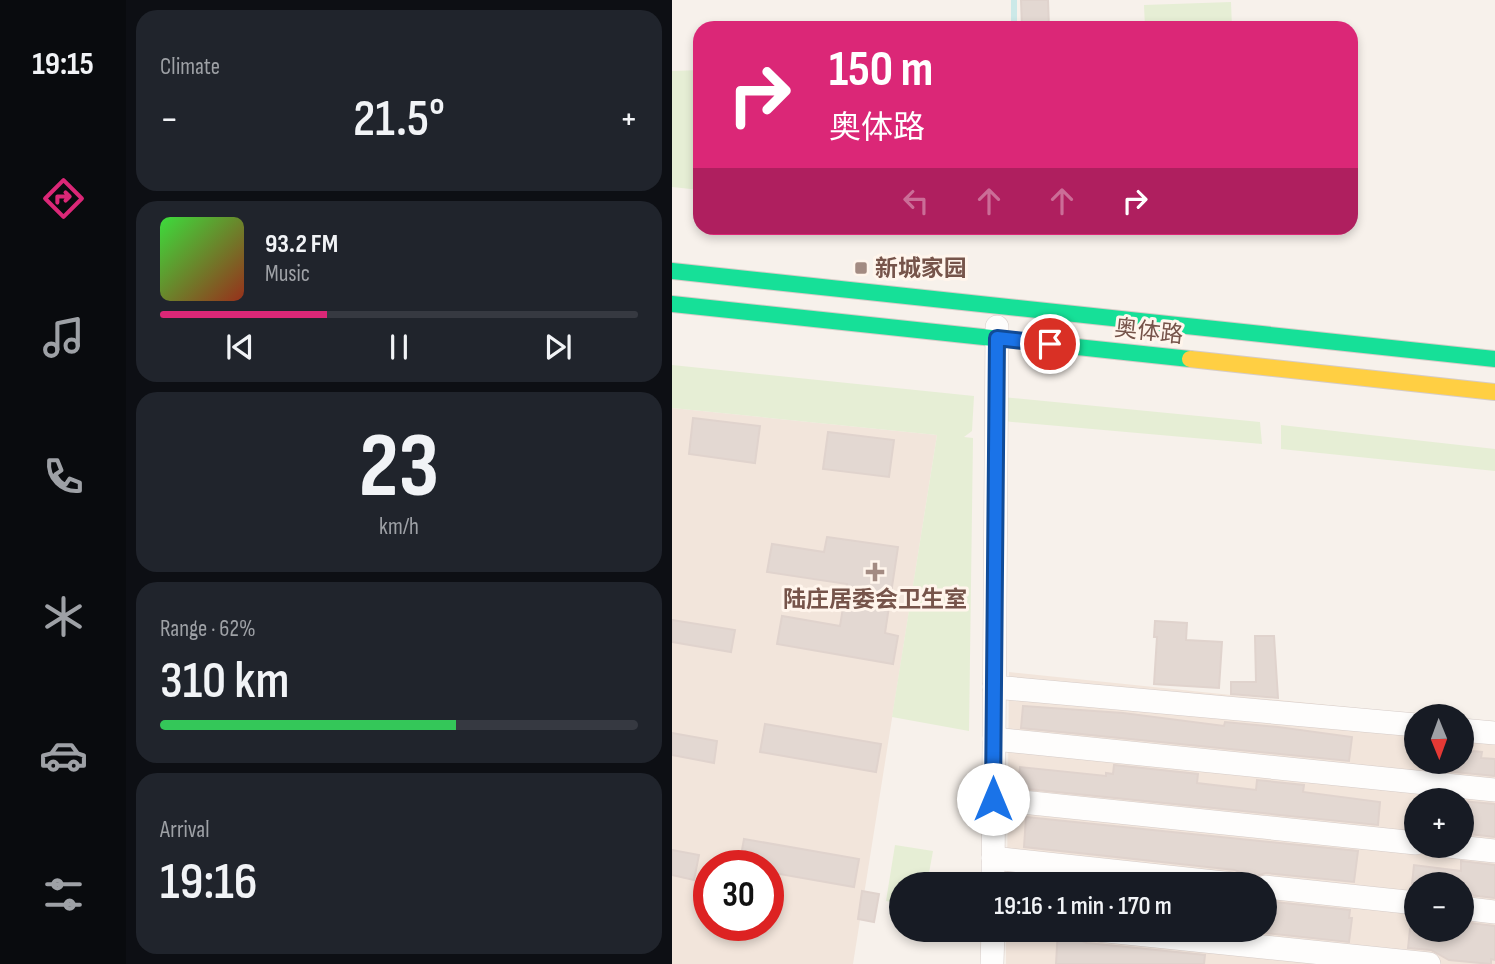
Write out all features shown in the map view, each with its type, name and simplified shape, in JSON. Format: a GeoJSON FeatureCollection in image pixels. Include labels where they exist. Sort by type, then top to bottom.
{"type":"FeatureCollection","features":[{"type":"Feature","properties":{"kind":"main road","name":"奥体路"},"geometry":{"type":"LineString","coordinates":[[672,271],[1495,359]]}},
{"type":"Feature","properties":{"kind":"main road","name":"奥体路"},"geometry":{"type":"LineString","coordinates":[[672,304],[1495,392]]}},
{"type":"Feature","properties":{"kind":"street"},"geometry":{"type":"LineString","coordinates":[[993,872],[997,306]]}},
{"type":"Feature","properties":{"kind":"street"},"geometry":{"type":"LineString","coordinates":[[994,687],[1404,724]]}},
{"type":"Feature","properties":{"kind":"street"},"geometry":{"type":"LineString","coordinates":[[1474,731],[1495,733]]}},
{"type":"Feature","properties":{"kind":"street"},"geometry":{"type":"LineString","coordinates":[[994,739],[1495,790]]}},
{"type":"Feature","properties":{"kind":"street"},"geometry":{"type":"LineString","coordinates":[[993,799],[1404,842]]}},
{"type":"Feature","properties":{"kind":"street"},"geometry":{"type":"LineString","coordinates":[[1474,849],[1495,851]]}},
{"type":"Feature","properties":{"kind":"street"},"geometry":{"type":"LineString","coordinates":[[993,858],[1122,872]]}},
{"type":"Feature","properties":{"kind":"street"},"geometry":{"type":"LineString","coordinates":[[1277,888],[1404,902]]}},
{"type":"Feature","properties":{"kind":"street"},"geometry":{"type":"LineString","coordinates":[[1474,910],[1495,912]]}},
{"type":"Feature","properties":{"kind":"street"},"geometry":{"type":"LineString","coordinates":[[992,964],[993,942]]}},
{"type":"Feature","properties":{"kind":"street"},"geometry":{"type":"LineString","coordinates":[[1215,942],[1429,964]]}},
{"type":"Feature","properties":{"kind":"shaded area"},"geometry":{"type":"Polygon","coordinates":[[[672,408],[937,435],[853,964],[672,964],[672,408]]]}},
{"type":"Feature","properties":{"kind":"shaded area"},"geometry":{"type":"Polygon","coordinates":[[[1009,672],[1404,713],[1404,774],[1474,774],[1474,720],[1495,722],[1495,964],[1006,964],[1006,942],[1277,942],[1277,872],[1007,872],[1009,672]]]}},
{"type":"Feature","properties":{"kind":"green space"},"geometry":{"type":"Polygon","coordinates":[[[1231,2],[1232,21],[1145,21],[1144,5],[1231,2]]]}},
{"type":"Feature","properties":{"kind":"green space"},"geometry":{"type":"Polygon","coordinates":[[[693,70],[693,189],[672,187],[672,71],[693,70]]]}},
{"type":"Feature","properties":{"kind":"green space"},"geometry":{"type":"Polygon","coordinates":[[[672,365],[974,396],[972,431],[964,437],[973,438],[969,731],[892,717],[937,435],[672,408],[672,365]]]}},
{"type":"Feature","properties":{"kind":"green space"},"geometry":{"type":"Polygon","coordinates":[[[1002,397],[1260,422],[1262,444],[1002,421],[1002,397]]]}},
{"type":"Feature","properties":{"kind":"green space"},"geometry":{"type":"Polygon","coordinates":[[[1281,425],[1495,449],[1495,471],[1281,449],[1281,425]]]}},
{"type":"Feature","properties":{"kind":"green space"},"geometry":{"type":"Polygon","coordinates":[[[895,845],[933,851],[929,872],[891,872],[895,845]]]}},
{"type":"Feature","properties":{"kind":"building"},"geometry":{"type":"Polygon","coordinates":[[[1021,0],[1048,0],[1049,21],[1022,21],[1021,0]]]}},
{"type":"Feature","properties":{"kind":"building"},"geometry":{"type":"Polygon","coordinates":[[[693,418],[760,426],[755,463],[689,454],[693,418]]]}},
{"type":"Feature","properties":{"kind":"building"},"geometry":{"type":"Polygon","coordinates":[[[828,432],[894,440],[889,477],[823,469],[828,432]]]}},
{"type":"Feature","properties":{"kind":"building"},"geometry":{"type":"Polygon","coordinates":[[[827,537],[898,547],[885,633],[898,636],[893,664],[777,644],[782,616],[840,626],[847,584],[767,572],[772,544],[824,552],[827,537]]]}},
{"type":"Feature","properties":{"kind":"building"},"geometry":{"type":"Polygon","coordinates":[[[672,620],[735,630],[731,652],[672,642],[672,620]]]}},
{"type":"Feature","properties":{"kind":"building"},"geometry":{"type":"Polygon","coordinates":[[[1155,621],[1187,623],[1186,640],[1222,642],[1219,688],[1154,684],[1157,637],[1154,637],[1155,621]]]}},
{"type":"Feature","properties":{"kind":"building"},"geometry":{"type":"Polygon","coordinates":[[[1255,636],[1274,636],[1278,698],[1231,694],[1231,682],[1256,682],[1255,636]]]}},
{"type":"Feature","properties":{"kind":"building"},"geometry":{"type":"Polygon","coordinates":[[[1023,706],[1123,713],[1224,726],[1225,722],[1352,737],[1349,761],[1021,728],[1023,706]]]}},
{"type":"Feature","properties":{"kind":"building"},"geometry":{"type":"Polygon","coordinates":[[[765,724],[881,744],[876,772],[760,752],[765,724]]]}},
{"type":"Feature","properties":{"kind":"building"},"geometry":{"type":"Polygon","coordinates":[[[672,733],[717,741],[714,763],[672,755],[672,733]]]}},
{"type":"Feature","properties":{"kind":"building"},"geometry":{"type":"Polygon","coordinates":[[[1474,751],[1482,752],[1481,758],[1495,759],[1495,776],[1474,774],[1474,751]]]}},
{"type":"Feature","properties":{"kind":"building"},"geometry":{"type":"Polygon","coordinates":[[[1114,765],[1198,774],[1197,783],[1256,790],[1257,780],[1304,785],[1303,792],[1380,802],[1378,825],[1018,788],[1020,767],[1106,776],[1106,773],[1113,774],[1114,765]]]}},
{"type":"Feature","properties":{"kind":"building"},"geometry":{"type":"Polygon","coordinates":[[[1474,802],[1495,804],[1495,837],[1474,835],[1474,802]]]}},
{"type":"Feature","properties":{"kind":"building"},"geometry":{"type":"Polygon","coordinates":[[[1026,817],[1358,851],[1354,882],[1277,874],[1277,872],[1240,872],[1024,847],[1026,817]]]}},
{"type":"Feature","properties":{"kind":"building"},"geometry":{"type":"Polygon","coordinates":[[[744,839],[859,859],[854,887],[784,875],[784,850],[742,850],[744,839]]]}},
{"type":"Feature","properties":{"kind":"building"},"geometry":{"type":"Polygon","coordinates":[[[672,850],[693,854],[693,880],[672,875],[672,850]]]}},
{"type":"Feature","properties":{"kind":"building"},"geometry":{"type":"Polygon","coordinates":[[[1461,861],[1495,865],[1495,898],[1474,896],[1474,872],[1413,872],[1414,865],[1461,871],[1461,861]]]}},
{"type":"Feature","properties":{"kind":"building"},"geometry":{"type":"Polygon","coordinates":[[[862,891],[879,894],[874,922],[858,919],[862,891]]]}},
{"type":"Feature","properties":{"kind":"building"},"geometry":{"type":"Polygon","coordinates":[[[1277,902],[1350,910],[1349,918],[1352,918],[1349,942],[1277,934],[1277,902]]]}},
{"type":"Feature","properties":{"kind":"building"},"geometry":{"type":"Polygon","coordinates":[[[1474,924],[1495,926],[1495,960],[1491,959],[1491,964],[1449,960],[1431,950],[1408,948],[1409,942],[1474,942],[1474,924]]]}},
{"type":"Feature","properties":{"kind":"building"},"geometry":{"type":"Polygon","coordinates":[[[1057,942],[1084,942],[1205,955],[1204,964],[1056,964],[1057,942]]]}},
{"type":"Feature","properties":{"kind":"waterway"},"geometry":{"type":"LineString","coordinates":[[1014,0],[1014,21]]}},
{"type":"Feature","properties":{"kind":"traffic: fast"},"geometry":{"type":"LineString","coordinates":[[672,271],[1495,359]]}},
{"type":"Feature","properties":{"kind":"traffic: fast"},"geometry":{"type":"LineString","coordinates":[[672,304],[1190,359]]}},
{"type":"Feature","properties":{"kind":"traffic: slow"},"geometry":{"type":"LineString","coordinates":[[1190,359],[1495,392]]}},
{"type":"Feature","properties":{"kind":"place","name":"新城家园"},"geometry":{"type":"Point","coordinates":[861,268]}},
{"type":"Feature","properties":{"kind":"place","name":"陆庄居委会卫生室"},"geometry":{"type":"Point","coordinates":[875,572]}},
{"type":"Feature","properties":{"kind":"route"},"geometry":{"type":"LineString","coordinates":[[993,799],[997,338],[1050,344]]}}]}
